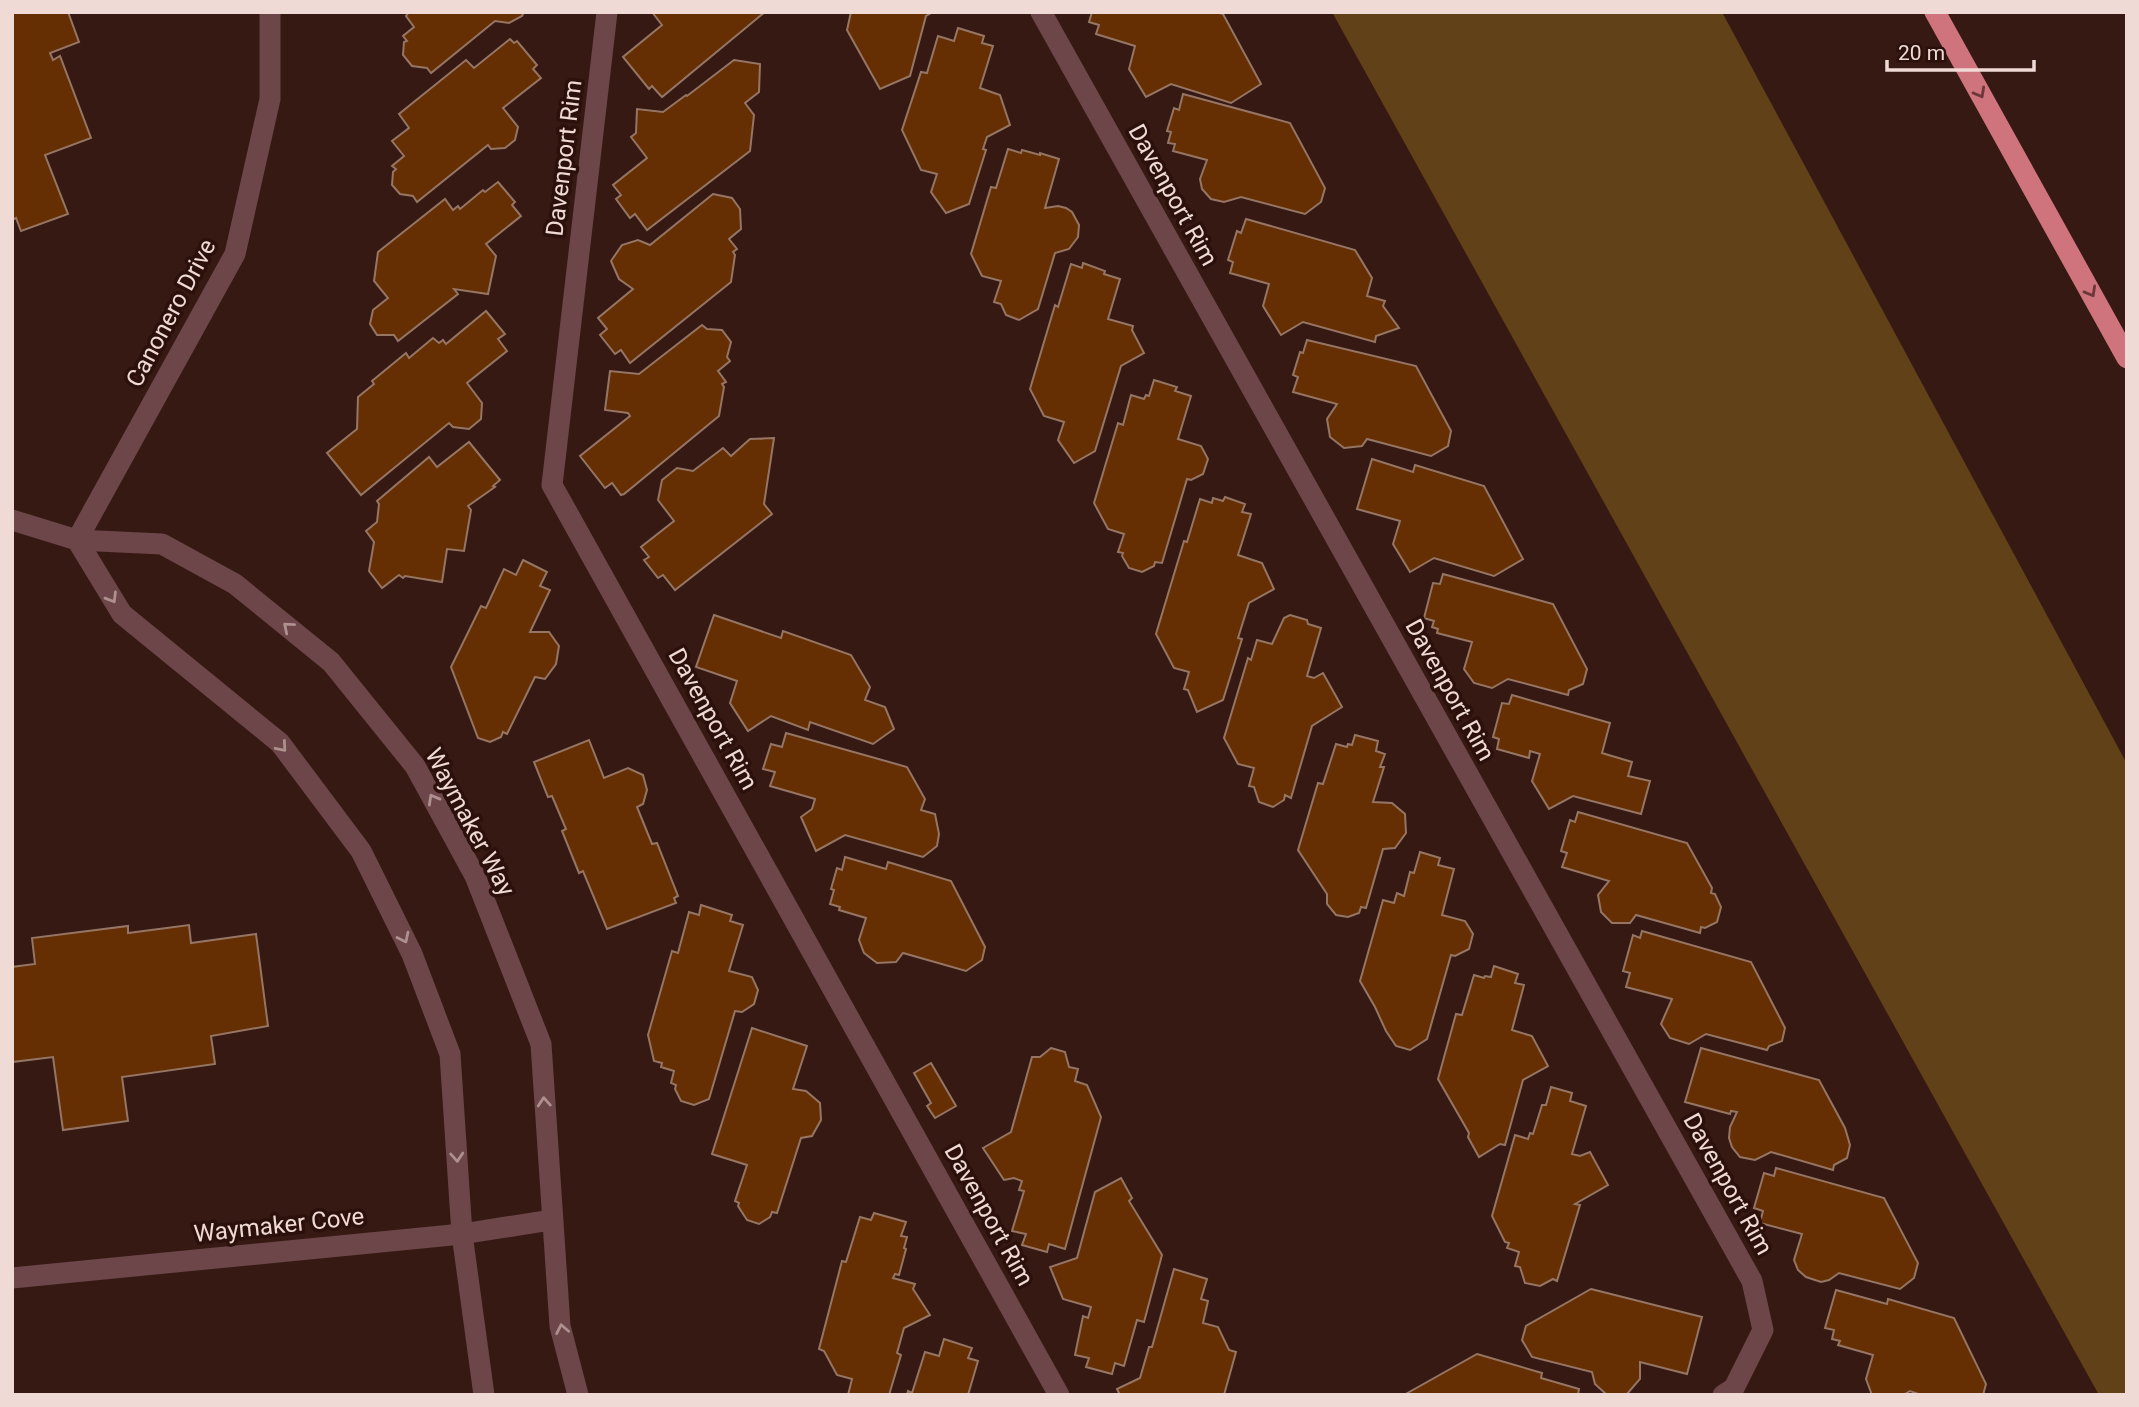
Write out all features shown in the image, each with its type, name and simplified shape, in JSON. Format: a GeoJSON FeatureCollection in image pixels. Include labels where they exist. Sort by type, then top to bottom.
{"type":"FeatureCollection","features":[{"type":"Feature","properties":{"kind":"highway"},"geometry":{"type":"LineString","coordinates":[[1936,12],[2127,358]]}},
{"type":"Feature","properties":{"kind":"street","name":"Canonero Drive"},"geometry":{"type":"LineString","coordinates":[[77,540],[235,254],[270,99],[270,12]]}},
{"type":"Feature","properties":{"kind":"street","name":"Davenport Rim"},"geometry":{"type":"LineString","coordinates":[[607,12],[552,485],[1059,1395]]}},
{"type":"Feature","properties":{"kind":"street","name":"Davenport Rim"},"geometry":{"type":"LineString","coordinates":[[1041,12],[1752,1281],[1763,1330],[1734,1388],[1723,1395]]}},
{"type":"Feature","properties":{"kind":"street","name":"Waymaker Way"},"geometry":{"type":"LineString","coordinates":[[12,520],[77,540],[162,544],[235,584],[331,662],[415,766],[475,876],[541,1044],[560,1326],[578,1395]]}},
{"type":"Feature","properties":{"kind":"street"},"geometry":{"type":"LineString","coordinates":[[77,540],[122,614],[280,743],[361,851],[412,954],[450,1054],[462,1234],[484,1395]]}},
{"type":"Feature","properties":{"kind":"street","name":"Waymaker Cove"},"geometry":{"type":"LineString","coordinates":[[12,1278],[462,1234],[551,1220]]}},
{"type":"Feature","properties":{"kind":"shaded area"},"geometry":{"type":"Polygon","coordinates":[[[1332,12],[1722,12],[2127,764],[2127,1395],[2099,1395],[1332,12]]]}},
{"type":"Feature","properties":{"kind":"building"},"geometry":{"type":"Polygon","coordinates":[[[12,12],[68,12],[79,42],[50,53],[53,60],[60,56],[91,138],[45,155],[68,214],[21,231],[16,218],[12,220],[12,12]]]}},
{"type":"Feature","properties":{"kind":"building"},"geometry":{"type":"Polygon","coordinates":[[[409,12],[524,12],[509,23],[495,21],[431,73],[427,68],[412,66],[403,55],[404,42],[407,41],[403,36],[414,27],[406,16],[409,12]]]}},
{"type":"Feature","properties":{"kind":"building"},"geometry":{"type":"Polygon","coordinates":[[[652,12],[765,12],[662,97],[652,86],[649,89],[623,57],[662,25],[652,12]]]}},
{"type":"Feature","properties":{"kind":"building"},"geometry":{"type":"Polygon","coordinates":[[[851,12],[933,12],[926,16],[910,76],[880,89],[847,30],[851,12]]]}},
{"type":"Feature","properties":{"kind":"building"},"geometry":{"type":"Polygon","coordinates":[[[1092,12],[1223,14],[1261,84],[1231,103],[1171,84],[1146,97],[1129,69],[1135,46],[1096,34],[1099,25],[1089,22],[1092,12]]]}},
{"type":"Feature","properties":{"kind":"building"},"geometry":{"type":"Polygon","coordinates":[[[958,28],[984,36],[982,43],[993,46],[980,88],[1000,95],[1010,125],[987,137],[983,149],[986,150],[969,204],[946,213],[931,192],[937,174],[921,170],[902,130],[921,72],[927,73],[938,36],[954,41],[958,28]]]}},
{"type":"Feature","properties":{"kind":"building"},"geometry":{"type":"Polygon","coordinates":[[[510,39],[514,43],[517,41],[537,65],[533,69],[541,78],[503,108],[518,127],[515,140],[505,148],[491,149],[488,145],[417,202],[413,196],[400,194],[392,185],[393,172],[396,169],[392,166],[404,156],[392,141],[409,128],[399,114],[466,60],[474,68],[510,39]]]}},
{"type":"Feature","properties":{"kind":"building"},"geometry":{"type":"Polygon","coordinates":[[[734,60],[760,64],[759,92],[745,103],[754,115],[750,151],[647,230],[635,214],[630,218],[616,199],[621,195],[613,185],[647,158],[631,137],[636,133],[637,109],[663,112],[734,60]]]}},
{"type":"Feature","properties":{"kind":"building"},"geometry":{"type":"Polygon","coordinates":[[[1183,94],[1290,123],[1325,188],[1321,202],[1305,214],[1241,197],[1224,202],[1211,199],[1202,189],[1200,179],[1207,160],[1173,151],[1175,144],[1168,143],[1171,132],[1167,131],[1174,108],[1179,110],[1183,94]]]}},
{"type":"Feature","properties":{"kind":"building"},"geometry":{"type":"Polygon","coordinates":[[[1008,149],[1021,153],[1022,150],[1040,153],[1059,159],[1045,208],[1066,208],[1072,212],[1079,225],[1078,237],[1069,249],[1055,253],[1038,309],[1019,320],[1006,315],[1001,304],[994,302],[1001,281],[982,276],[971,254],[991,187],[996,188],[1008,149]]]}},
{"type":"Feature","properties":{"kind":"building"},"geometry":{"type":"Polygon","coordinates":[[[498,182],[515,202],[512,205],[521,216],[486,244],[496,256],[488,294],[454,289],[458,294],[398,341],[394,335],[377,335],[370,324],[373,310],[388,298],[374,281],[378,252],[445,199],[453,210],[458,206],[460,209],[483,190],[485,192],[498,182]]]}},
{"type":"Feature","properties":{"kind":"building"},"geometry":{"type":"Polygon","coordinates":[[[713,194],[732,198],[740,209],[741,229],[729,239],[737,249],[733,252],[735,255],[731,282],[630,363],[621,350],[615,354],[600,335],[607,329],[598,318],[633,289],[619,279],[611,261],[622,245],[638,240],[650,245],[713,194]]]}},
{"type":"Feature","properties":{"kind":"building"},"geometry":{"type":"Polygon","coordinates":[[[1246,219],[1355,250],[1372,278],[1367,296],[1385,301],[1383,306],[1399,328],[1376,336],[1375,342],[1303,322],[1281,335],[1263,306],[1269,284],[1230,273],[1233,262],[1228,260],[1237,231],[1241,233],[1246,219]]]}},
{"type":"Feature","properties":{"kind":"building"},"geometry":{"type":"Polygon","coordinates":[[[1083,263],[1120,279],[1108,319],[1133,326],[1132,330],[1144,353],[1121,366],[1095,451],[1074,463],[1058,440],[1064,422],[1044,416],[1030,389],[1055,305],[1058,307],[1071,264],[1082,268],[1083,263]]]}},
{"type":"Feature","properties":{"kind":"building"},"geometry":{"type":"Polygon","coordinates":[[[486,311],[505,334],[498,339],[507,351],[467,383],[482,403],[481,419],[469,429],[453,427],[449,423],[361,495],[327,453],[357,429],[358,397],[374,384],[372,381],[406,353],[409,358],[433,338],[439,343],[443,340],[446,344],[486,311]]]}},
{"type":"Feature","properties":{"kind":"building"},"geometry":{"type":"Polygon","coordinates":[[[702,325],[707,329],[722,330],[731,342],[727,357],[730,361],[718,371],[726,382],[722,384],[724,387],[719,416],[624,494],[621,495],[612,483],[605,488],[580,456],[630,416],[628,413],[605,410],[610,371],[639,374],[702,325]]]}},
{"type":"Feature","properties":{"kind":"building"},"geometry":{"type":"Polygon","coordinates":[[[1307,340],[1416,366],[1451,431],[1448,446],[1431,456],[1367,439],[1362,446],[1344,448],[1330,437],[1327,419],[1337,404],[1293,392],[1298,377],[1293,375],[1307,340]]]}},
{"type":"Feature","properties":{"kind":"building"},"geometry":{"type":"Polygon","coordinates":[[[1154,380],[1177,387],[1175,391],[1191,396],[1178,439],[1201,446],[1208,459],[1203,474],[1191,480],[1187,479],[1162,563],[1155,562],[1154,566],[1142,572],[1129,568],[1123,553],[1118,552],[1124,534],[1108,529],[1094,503],[1118,423],[1123,425],[1131,395],[1144,399],[1146,395],[1149,396],[1154,380]]]}},
{"type":"Feature","properties":{"kind":"building"},"geometry":{"type":"Polygon","coordinates":[[[774,438],[764,504],[772,514],[675,590],[663,575],[658,578],[644,560],[649,557],[641,547],[674,521],[658,500],[662,480],[677,468],[693,471],[723,448],[731,456],[750,439],[774,438]]]}},
{"type":"Feature","properties":{"kind":"building"},"geometry":{"type":"Polygon","coordinates":[[[469,442],[500,480],[493,486],[495,487],[468,506],[471,510],[464,551],[447,549],[442,582],[405,576],[403,578],[399,575],[382,588],[369,571],[374,542],[366,531],[377,522],[377,501],[429,457],[437,467],[469,442]]]}},
{"type":"Feature","properties":{"kind":"building"},"geometry":{"type":"Polygon","coordinates":[[[1372,459],[1413,472],[1415,465],[1484,486],[1523,559],[1494,576],[1434,558],[1410,572],[1393,544],[1400,521],[1357,509],[1372,459]]]}},
{"type":"Feature","properties":{"kind":"building"},"geometry":{"type":"Polygon","coordinates":[[[1225,497],[1245,504],[1242,512],[1251,514],[1238,555],[1262,563],[1274,589],[1249,603],[1238,638],[1242,639],[1223,700],[1197,712],[1188,690],[1184,689],[1189,672],[1174,668],[1156,634],[1184,541],[1187,542],[1200,499],[1212,503],[1213,498],[1223,501],[1225,497]]]}},
{"type":"Feature","properties":{"kind":"building"},"geometry":{"type":"Polygon","coordinates":[[[523,560],[547,572],[540,586],[550,590],[530,632],[549,632],[559,646],[556,664],[545,679],[535,677],[507,734],[503,732],[501,737],[490,742],[478,738],[451,667],[481,606],[486,608],[504,569],[516,575],[523,560]]]}},
{"type":"Feature","properties":{"kind":"building"},"geometry":{"type":"Polygon","coordinates":[[[1443,574],[1553,604],[1587,669],[1583,684],[1569,690],[1568,695],[1508,679],[1492,688],[1474,683],[1464,669],[1472,642],[1437,633],[1438,629],[1432,627],[1434,621],[1424,618],[1433,583],[1440,584],[1443,574]]]}},
{"type":"Feature","properties":{"kind":"building"},"geometry":{"type":"Polygon","coordinates":[[[714,615],[781,638],[783,631],[851,655],[870,687],[865,700],[885,707],[894,729],[873,744],[810,722],[808,730],[771,716],[748,731],[730,703],[737,681],[696,667],[714,615]]]}},
{"type":"Feature","properties":{"kind":"building"},"geometry":{"type":"Polygon","coordinates":[[[1290,615],[1321,628],[1307,676],[1314,678],[1323,673],[1342,707],[1312,726],[1291,798],[1285,795],[1284,800],[1273,807],[1259,802],[1254,787],[1249,786],[1254,768],[1238,764],[1224,738],[1248,658],[1251,660],[1257,640],[1272,644],[1284,618],[1290,615]]]}},
{"type":"Feature","properties":{"kind":"building"},"geometry":{"type":"Polygon","coordinates":[[[1512,695],[1610,723],[1602,753],[1632,762],[1628,776],[1650,781],[1641,814],[1573,796],[1549,809],[1532,781],[1540,754],[1530,751],[1529,758],[1497,749],[1499,739],[1493,737],[1502,703],[1509,704],[1512,695]]]}},
{"type":"Feature","properties":{"kind":"building"},"geometry":{"type":"Polygon","coordinates":[[[786,733],[907,767],[925,799],[921,810],[935,814],[939,834],[937,846],[923,857],[845,835],[816,851],[801,817],[812,809],[815,799],[770,786],[775,772],[763,769],[771,744],[782,747],[786,733]]]}},
{"type":"Feature","properties":{"kind":"building"},"geometry":{"type":"Polygon","coordinates":[[[1355,735],[1378,741],[1376,751],[1385,754],[1380,767],[1384,767],[1373,802],[1392,803],[1405,814],[1406,833],[1395,848],[1383,849],[1366,908],[1361,907],[1359,913],[1348,917],[1336,915],[1327,904],[1327,894],[1298,850],[1318,783],[1323,784],[1336,744],[1347,747],[1348,744],[1352,745],[1355,735]]]}},
{"type":"Feature","properties":{"kind":"building"},"geometry":{"type":"Polygon","coordinates":[[[589,740],[604,778],[628,768],[643,775],[647,790],[643,804],[637,807],[652,844],[657,843],[678,896],[674,898],[676,903],[607,929],[583,871],[579,873],[562,831],[566,829],[552,796],[548,797],[534,762],[589,740]]]}},
{"type":"Feature","properties":{"kind":"building"},"geometry":{"type":"Polygon","coordinates":[[[1578,812],[1687,843],[1712,888],[1711,893],[1715,894],[1721,907],[1717,922],[1705,928],[1701,927],[1700,933],[1636,915],[1630,923],[1612,923],[1601,912],[1598,895],[1609,881],[1562,867],[1567,853],[1561,851],[1570,820],[1575,822],[1578,812]]]}},
{"type":"Feature","properties":{"kind":"building"},"geometry":{"type":"Polygon","coordinates":[[[1420,852],[1440,858],[1438,865],[1454,869],[1442,915],[1465,921],[1473,934],[1469,949],[1455,956],[1451,955],[1427,1039],[1410,1050],[1396,1046],[1360,981],[1383,900],[1394,903],[1397,893],[1404,896],[1410,872],[1414,873],[1420,852]]]}},
{"type":"Feature","properties":{"kind":"building"},"geometry":{"type":"Polygon","coordinates":[[[845,857],[886,869],[888,862],[951,881],[985,947],[982,960],[966,971],[903,953],[896,962],[877,963],[864,953],[859,940],[866,918],[839,910],[840,907],[830,904],[837,868],[842,870],[845,857]]]}},
{"type":"Feature","properties":{"kind":"building"},"geometry":{"type":"Polygon","coordinates":[[[701,905],[732,915],[730,921],[743,925],[729,971],[752,977],[758,990],[754,1004],[742,1012],[735,1011],[709,1099],[694,1105],[681,1101],[675,1089],[676,1085],[671,1083],[674,1071],[661,1067],[662,1063],[654,1061],[648,1035],[672,951],[678,953],[689,912],[699,915],[701,905]]]}},
{"type":"Feature","properties":{"kind":"building"},"geometry":{"type":"Polygon","coordinates":[[[189,925],[191,943],[256,934],[268,1026],[211,1036],[215,1064],[122,1077],[128,1121],[63,1130],[53,1057],[12,1062],[12,967],[35,964],[32,938],[128,926],[128,933],[189,925]]]}},
{"type":"Feature","properties":{"kind":"building"},"geometry":{"type":"Polygon","coordinates":[[[1642,931],[1751,962],[1785,1028],[1782,1041],[1769,1046],[1767,1050],[1706,1034],[1689,1044],[1670,1038],[1661,1024],[1672,999],[1626,987],[1630,973],[1623,971],[1633,935],[1640,938],[1642,931]]]}},
{"type":"Feature","properties":{"kind":"building"},"geometry":{"type":"Polygon","coordinates":[[[1494,966],[1518,974],[1515,983],[1524,985],[1512,1030],[1532,1036],[1548,1066],[1523,1080],[1505,1145],[1500,1144],[1479,1157],[1468,1137],[1469,1133],[1438,1079],[1456,1014],[1462,1015],[1474,975],[1491,977],[1494,966]]]}},
{"type":"Feature","properties":{"kind":"building"},"geometry":{"type":"Polygon","coordinates":[[[752,1028],[807,1046],[793,1089],[806,1091],[820,1103],[821,1120],[812,1136],[801,1138],[777,1213],[772,1212],[770,1217],[759,1224],[747,1220],[738,1206],[739,1203],[735,1201],[747,1165],[712,1154],[752,1028]]]}},
{"type":"Feature","properties":{"kind":"building"},"geometry":{"type":"Polygon","coordinates":[[[1051,1048],[1065,1052],[1069,1067],[1078,1069],[1075,1081],[1087,1085],[1101,1117],[1065,1249],[1049,1244],[1047,1252],[1022,1245],[1026,1234],[1012,1231],[1024,1191],[1019,1190],[1022,1181],[1014,1178],[1004,1180],[983,1148],[1011,1132],[1032,1057],[1040,1057],[1051,1048]]]}},
{"type":"Feature","properties":{"kind":"building"},"geometry":{"type":"Polygon","coordinates":[[[1701,1048],[1819,1080],[1845,1128],[1850,1145],[1847,1158],[1834,1165],[1833,1170],[1771,1152],[1755,1160],[1740,1157],[1729,1138],[1730,1127],[1737,1112],[1731,1111],[1730,1114],[1685,1102],[1701,1048]]]}},
{"type":"Feature","properties":{"kind":"building"},"geometry":{"type":"Polygon","coordinates":[[[931,1063],[956,1106],[935,1118],[927,1106],[931,1103],[914,1073],[931,1063]]]}},
{"type":"Feature","properties":{"kind":"building"},"geometry":{"type":"Polygon","coordinates":[[[1551,1087],[1572,1093],[1570,1101],[1586,1106],[1572,1154],[1580,1156],[1590,1152],[1608,1185],[1575,1204],[1580,1205],[1557,1281],[1553,1279],[1540,1286],[1525,1283],[1520,1267],[1515,1266],[1519,1252],[1507,1248],[1509,1243],[1505,1242],[1492,1216],[1515,1135],[1528,1139],[1530,1133],[1533,1134],[1551,1087]]]}},
{"type":"Feature","properties":{"kind":"building"},"geometry":{"type":"Polygon","coordinates":[[[1776,1168],[1884,1198],[1918,1263],[1914,1278],[1900,1289],[1839,1273],[1821,1282],[1806,1277],[1798,1270],[1794,1260],[1802,1234],[1760,1223],[1763,1211],[1754,1208],[1764,1173],[1774,1176],[1776,1168]]]}},
{"type":"Feature","properties":{"kind":"building"},"geometry":{"type":"Polygon","coordinates":[[[1121,1178],[1132,1198],[1129,1201],[1162,1255],[1144,1322],[1137,1320],[1124,1366],[1115,1363],[1112,1374],[1086,1367],[1089,1358],[1075,1355],[1083,1316],[1088,1318],[1091,1307],[1063,1299],[1050,1267],[1077,1258],[1095,1192],[1121,1178]]]}},
{"type":"Feature","properties":{"kind":"building"},"geometry":{"type":"Polygon","coordinates":[[[874,1213],[906,1222],[901,1236],[907,1237],[906,1249],[899,1275],[895,1274],[893,1278],[915,1284],[913,1289],[930,1315],[904,1328],[897,1353],[901,1355],[889,1395],[848,1395],[852,1379],[837,1375],[824,1351],[819,1349],[842,1261],[846,1262],[860,1217],[871,1220],[874,1213]]]}},
{"type":"Feature","properties":{"kind":"building"},"geometry":{"type":"Polygon","coordinates":[[[1174,1269],[1207,1279],[1201,1299],[1208,1301],[1203,1323],[1218,1327],[1229,1350],[1236,1352],[1224,1395],[1120,1395],[1117,1389],[1140,1378],[1149,1347],[1152,1347],[1174,1269]]]}},
{"type":"Feature","properties":{"kind":"building"},"geometry":{"type":"Polygon","coordinates":[[[1591,1289],[1702,1317],[1687,1374],[1640,1362],[1640,1379],[1627,1394],[1607,1395],[1595,1384],[1592,1372],[1532,1357],[1522,1340],[1526,1326],[1591,1289]]]}},
{"type":"Feature","properties":{"kind":"building"},"geometry":{"type":"Polygon","coordinates":[[[1836,1290],[1887,1304],[1888,1299],[1954,1318],[1986,1384],[1983,1395],[1921,1395],[1910,1391],[1903,1395],[1872,1395],[1866,1379],[1873,1355],[1838,1345],[1840,1341],[1832,1339],[1834,1330],[1825,1328],[1836,1290]]]}},
{"type":"Feature","properties":{"kind":"building"},"geometry":{"type":"Polygon","coordinates":[[[944,1339],[972,1348],[968,1358],[978,1361],[968,1395],[907,1395],[908,1391],[912,1393],[925,1352],[939,1356],[944,1339]]]}},
{"type":"Feature","properties":{"kind":"building"},"geometry":{"type":"Polygon","coordinates":[[[1477,1354],[1542,1373],[1541,1378],[1579,1389],[1578,1395],[1404,1395],[1477,1354]]]}}]}
